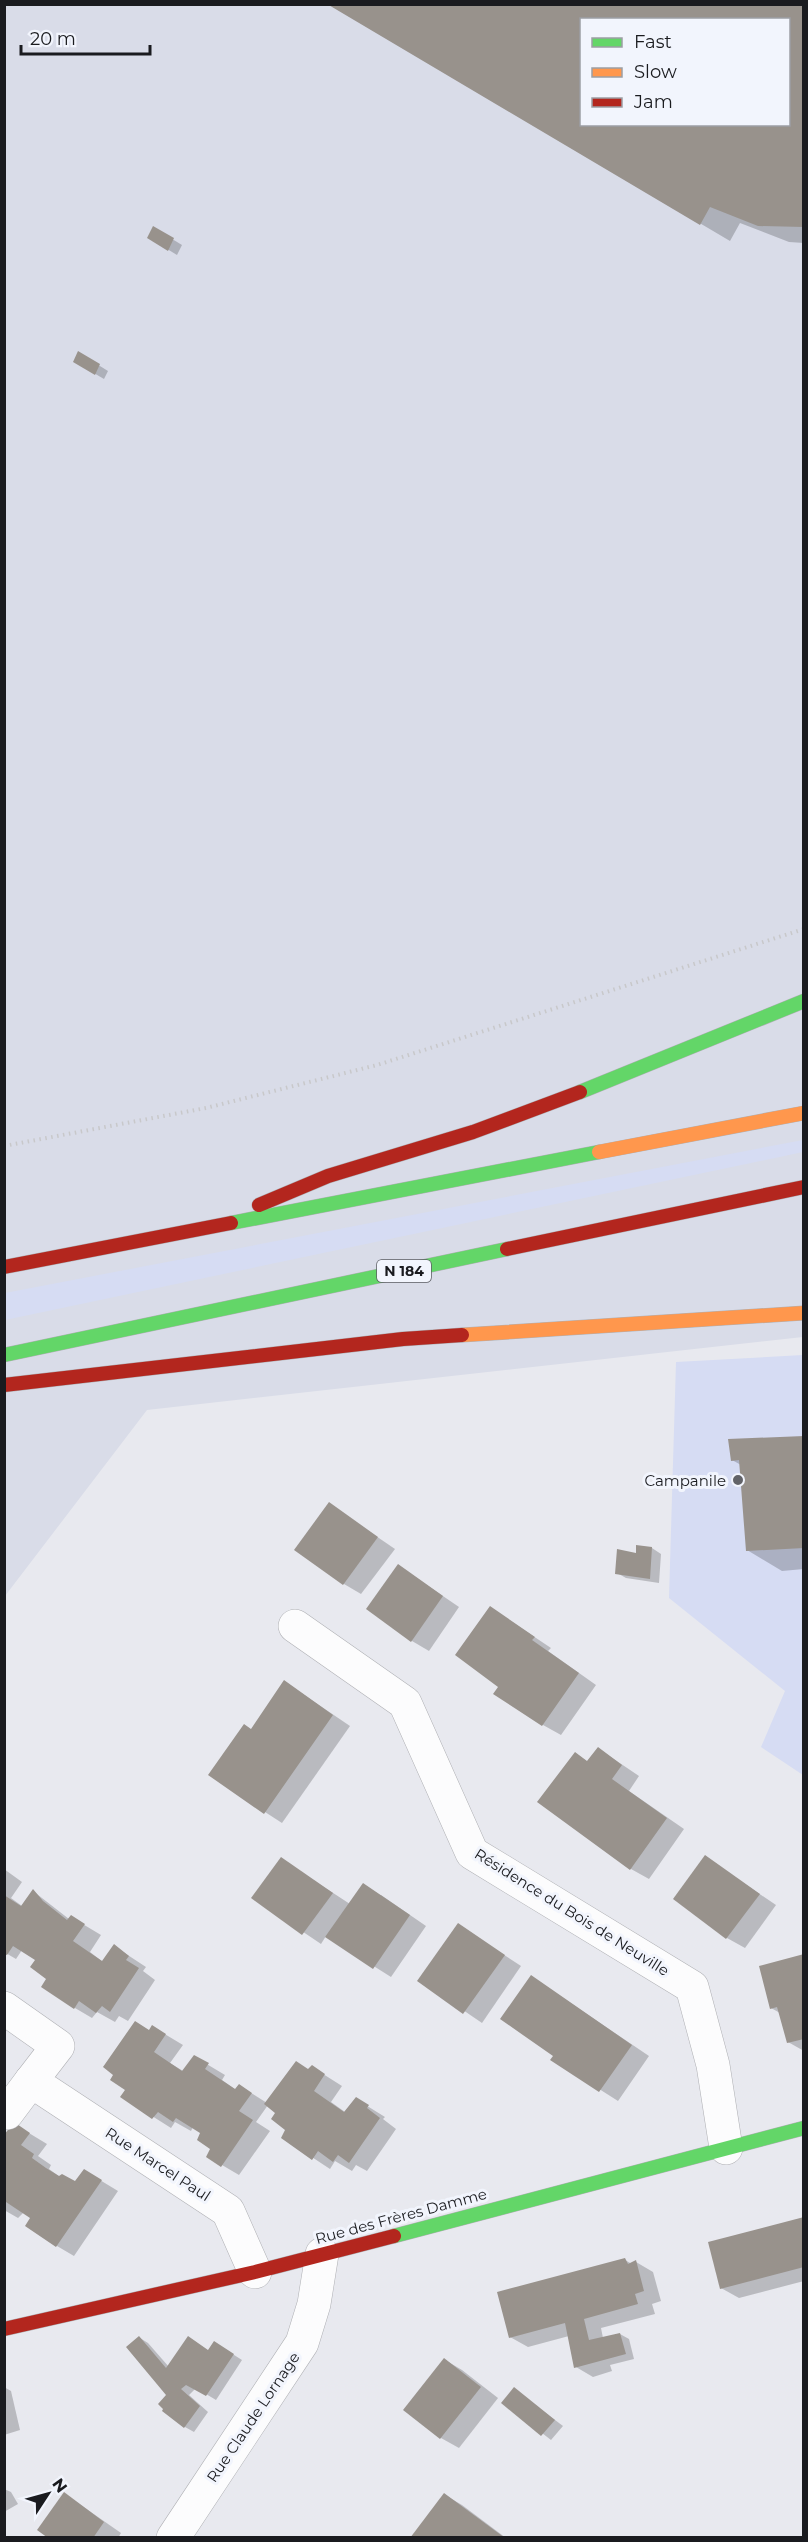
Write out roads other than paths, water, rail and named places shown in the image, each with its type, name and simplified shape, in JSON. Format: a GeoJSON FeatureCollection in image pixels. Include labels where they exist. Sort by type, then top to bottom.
{"type":"FeatureCollection","features":[{"type":"Feature","properties":{"kind":"main road"},"geometry":{"type":"LineString","coordinates":[[194,1232],[328,1176],[473,1132],[567,1097],[804,1001]]}},
{"type":"Feature","properties":{"kind":"main road"},"geometry":{"type":"LineString","coordinates":[[4,1267],[804,1113]]}},
{"type":"Feature","properties":{"kind":"main road","name":"N 184"},"geometry":{"type":"LineString","coordinates":[[4,1355],[804,1187]]}},
{"type":"Feature","properties":{"kind":"main road"},"geometry":{"type":"LineString","coordinates":[[4,1385],[403,1339],[804,1313]]}},
{"type":"Feature","properties":{"kind":"main road","name":"Rue des Frères Damme"},"geometry":{"type":"LineString","coordinates":[[4,2329],[255,2272],[804,2127]]}},
{"type":"Feature","properties":{"kind":"street","name":"Résidence du Bois de Neuville"},"geometry":{"type":"LineString","coordinates":[[295,1626],[405,1703],[472,1853],[692,1987],[714,2065],[726,2148]]}},
{"type":"Feature","properties":{"kind":"street"},"geometry":{"type":"LineString","coordinates":[[4,2008],[58,2046],[8,2113],[4,2111]]}},
{"type":"Feature","properties":{"kind":"street","name":"Rue Marcel Paul"},"geometry":{"type":"LineString","coordinates":[[32,2081],[228,2211],[255,2272]]}},
{"type":"Feature","properties":{"kind":"street","name":"Rue Claude Lornage"},"geometry":{"type":"LineString","coordinates":[[172,2538],[302,2343],[314,2304],[322,2254]]}},
{"type":"Feature","properties":{"kind":"place","name":"Campanile"},"geometry":{"type":"Point","coordinates":[738,1480]}}]}
